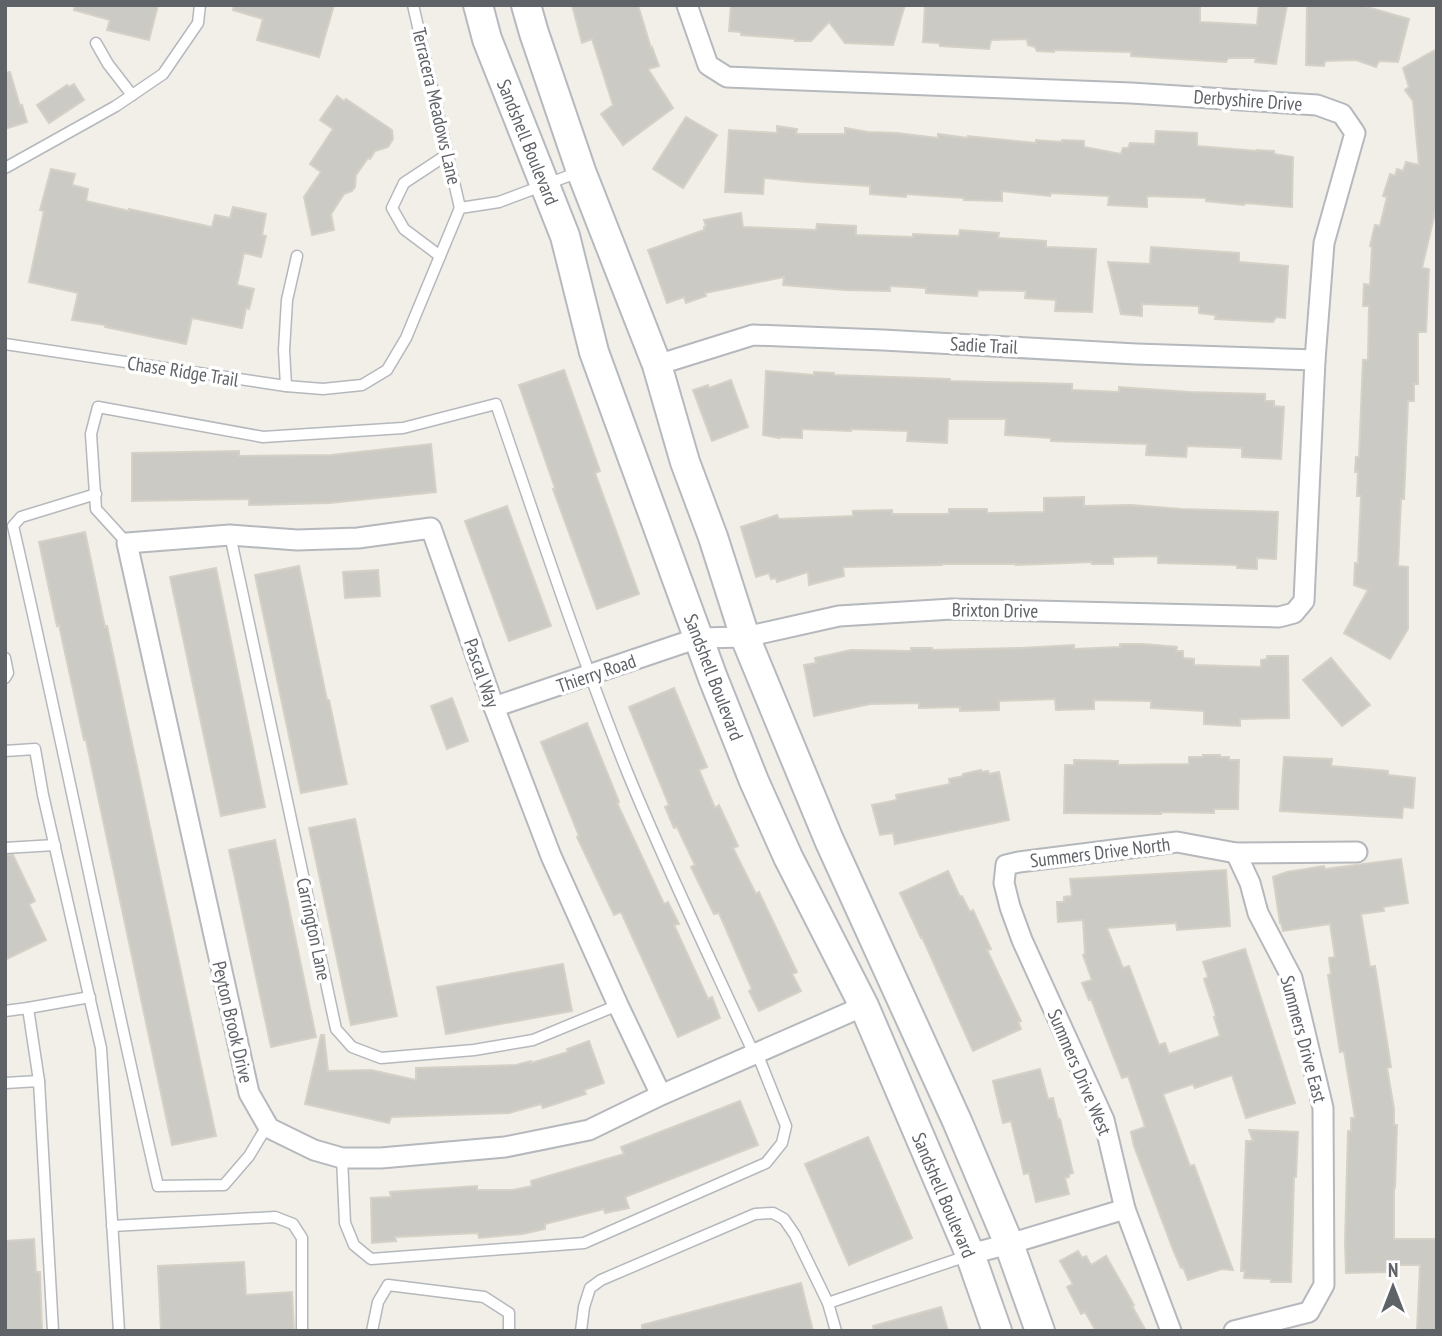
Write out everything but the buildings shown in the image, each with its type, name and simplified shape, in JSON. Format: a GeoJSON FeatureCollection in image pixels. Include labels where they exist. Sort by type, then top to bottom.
{"type":"FeatureCollection","features":[{"type":"Feature","properties":{"kind":"street","name":"Sandshell Boulevard"},"geometry":{"type":"LineString","coordinates":[[478,5],[487,39],[565,236],[594,352],[698,638],[754,781],[788,857],[864,1006],[970,1254],[997,1331]]}},
{"type":"Feature","properties":{"kind":"street","name":"Sandshell Boulevard"},"geometry":{"type":"LineString","coordinates":[[526,5],[581,171],[656,365],[685,462],[713,537],[745,637],[829,840],[957,1121],[1009,1244],[1040,1331]]}},
{"type":"Feature","properties":{"kind":"street","name":"Derbyshire Drive"},"geometry":{"type":"LineString","coordinates":[[687,5],[708,65],[727,77],[1144,94],[1317,105],[1342,114],[1355,133],[1324,243],[1315,360],[1304,601],[1294,612]]}},
{"type":"Feature","properties":{"kind":"street","name":"Sadie Trail"},"geometry":{"type":"LineString","coordinates":[[656,365],[753,335],[1315,360]]}},
{"type":"Feature","properties":{"kind":"street","name":"Pascal Way"},"geometry":{"type":"LineString","coordinates":[[127,543],[230,536],[297,540],[358,538],[431,528],[494,707],[551,856],[662,1095]]}},
{"type":"Feature","properties":{"kind":"street","name":"Peyton Brook Drive"},"geometry":{"type":"LineString","coordinates":[[127,543],[249,1093],[267,1125]]}},
{"type":"Feature","properties":{"kind":"street","name":"Brixton Drive"},"geometry":{"type":"LineString","coordinates":[[698,638],[745,637],[839,616],[952,609],[1279,617],[1294,612]]}},
{"type":"Feature","properties":{"kind":"street","name":"Thierry Road"},"geometry":{"type":"LineString","coordinates":[[494,707],[698,638]]}},
{"type":"Feature","properties":{"kind":"street","name":"Summers Drive North"},"geometry":{"type":"LineString","coordinates":[[1006,865],[1177,842],[1236,853]]}},
{"type":"Feature","properties":{"kind":"street"},"geometry":{"type":"LineString","coordinates":[[1236,853],[1357,852]]}},
{"type":"Feature","properties":{"kind":"street","name":"Summers Drive East"},"geometry":{"type":"LineString","coordinates":[[1234,1331],[1309,1312],[1324,1285],[1323,1108],[1292,978],[1258,913],[1250,883],[1236,853]]}},
{"type":"Feature","properties":{"kind":"street","name":"Summers Drive West"},"geometry":{"type":"LineString","coordinates":[[1006,865],[1004,883],[1010,907],[1022,940],[1104,1120],[1125,1209],[1171,1331]]}},
{"type":"Feature","properties":{"kind":"street"},"geometry":{"type":"LineString","coordinates":[[267,1125],[314,1150],[342,1158],[381,1158],[505,1147],[589,1130],[864,1006]]}},
{"type":"Feature","properties":{"kind":"street"},"geometry":{"type":"LineString","coordinates":[[970,1254],[1125,1209]]}},
{"type":"Feature","properties":{"kind":"lane"},"geometry":{"type":"LineString","coordinates":[[5,168],[116,106],[163,74],[198,23],[200,5]]}},
{"type":"Feature","properties":{"kind":"lane","name":"Terracera Meadows Lane"},"geometry":{"type":"LineString","coordinates":[[362,386],[387,370],[406,338],[460,208],[413,5]]}},
{"type":"Feature","properties":{"kind":"lane"},"geometry":{"type":"LineString","coordinates":[[96,43],[132,95]]}},
{"type":"Feature","properties":{"kind":"lane"},"geometry":{"type":"LineString","coordinates":[[440,256],[404,229],[392,208],[404,183],[448,155]]}},
{"type":"Feature","properties":{"kind":"lane","name":"Terracera Meadows Lane"},"geometry":{"type":"LineString","coordinates":[[460,208],[499,202],[581,171]]}},
{"type":"Feature","properties":{"kind":"lane"},"geometry":{"type":"LineString","coordinates":[[286,386],[284,350],[287,300],[297,256]]}},
{"type":"Feature","properties":{"kind":"lane","name":"Chase Ridge Trail"},"geometry":{"type":"LineString","coordinates":[[5,344],[286,386],[323,389],[362,386]]}},
{"type":"Feature","properties":{"kind":"lane"},"geometry":{"type":"LineString","coordinates":[[127,543],[96,509],[91,434],[99,407],[263,437],[403,428],[496,404],[590,674],[632,782],[786,1125],[782,1143],[766,1163],[584,1242],[371,1259],[354,1245],[345,1223],[342,1158]]}},
{"type":"Feature","properties":{"kind":"lane"},"geometry":{"type":"LineString","coordinates":[[96,494],[21,517],[13,526],[121,1030],[158,1186],[224,1185],[249,1156],[267,1125]]}},
{"type":"Feature","properties":{"kind":"lane","name":"Carrington Lane"},"geometry":{"type":"LineString","coordinates":[[230,536],[336,1029],[352,1047],[381,1058],[474,1051],[533,1040],[618,1005]]}},
{"type":"Feature","properties":{"kind":"lane"},"geometry":{"type":"LineString","coordinates":[[5,658],[8,673],[5,678]]}},
{"type":"Feature","properties":{"kind":"lane"},"geometry":{"type":"LineString","coordinates":[[5,751],[35,749],[101,1048],[119,1331]]}},
{"type":"Feature","properties":{"kind":"lane"},"geometry":{"type":"LineString","coordinates":[[5,848],[55,845]]}},
{"type":"Feature","properties":{"kind":"lane"},"geometry":{"type":"LineString","coordinates":[[5,1011],[90,997]]}},
{"type":"Feature","properties":{"kind":"lane"},"geometry":{"type":"LineString","coordinates":[[28,1009],[39,1081],[53,1331]]}},
{"type":"Feature","properties":{"kind":"lane"},"geometry":{"type":"LineString","coordinates":[[5,1083],[39,1081]]}},
{"type":"Feature","properties":{"kind":"lane"},"geometry":{"type":"LineString","coordinates":[[581,1331],[583,1307],[590,1288],[601,1280],[755,1214],[773,1213],[784,1219],[795,1235],[828,1303],[836,1331]]}},
{"type":"Feature","properties":{"kind":"lane"},"geometry":{"type":"LineString","coordinates":[[112,1226],[275,1217],[293,1224],[302,1238],[302,1331]]}},
{"type":"Feature","properties":{"kind":"lane"},"geometry":{"type":"LineString","coordinates":[[828,1303],[970,1254]]}},
{"type":"Feature","properties":{"kind":"lane"},"geometry":{"type":"LineString","coordinates":[[372,1331],[378,1302],[388,1285],[484,1297],[509,1313],[509,1331]]}}]}
